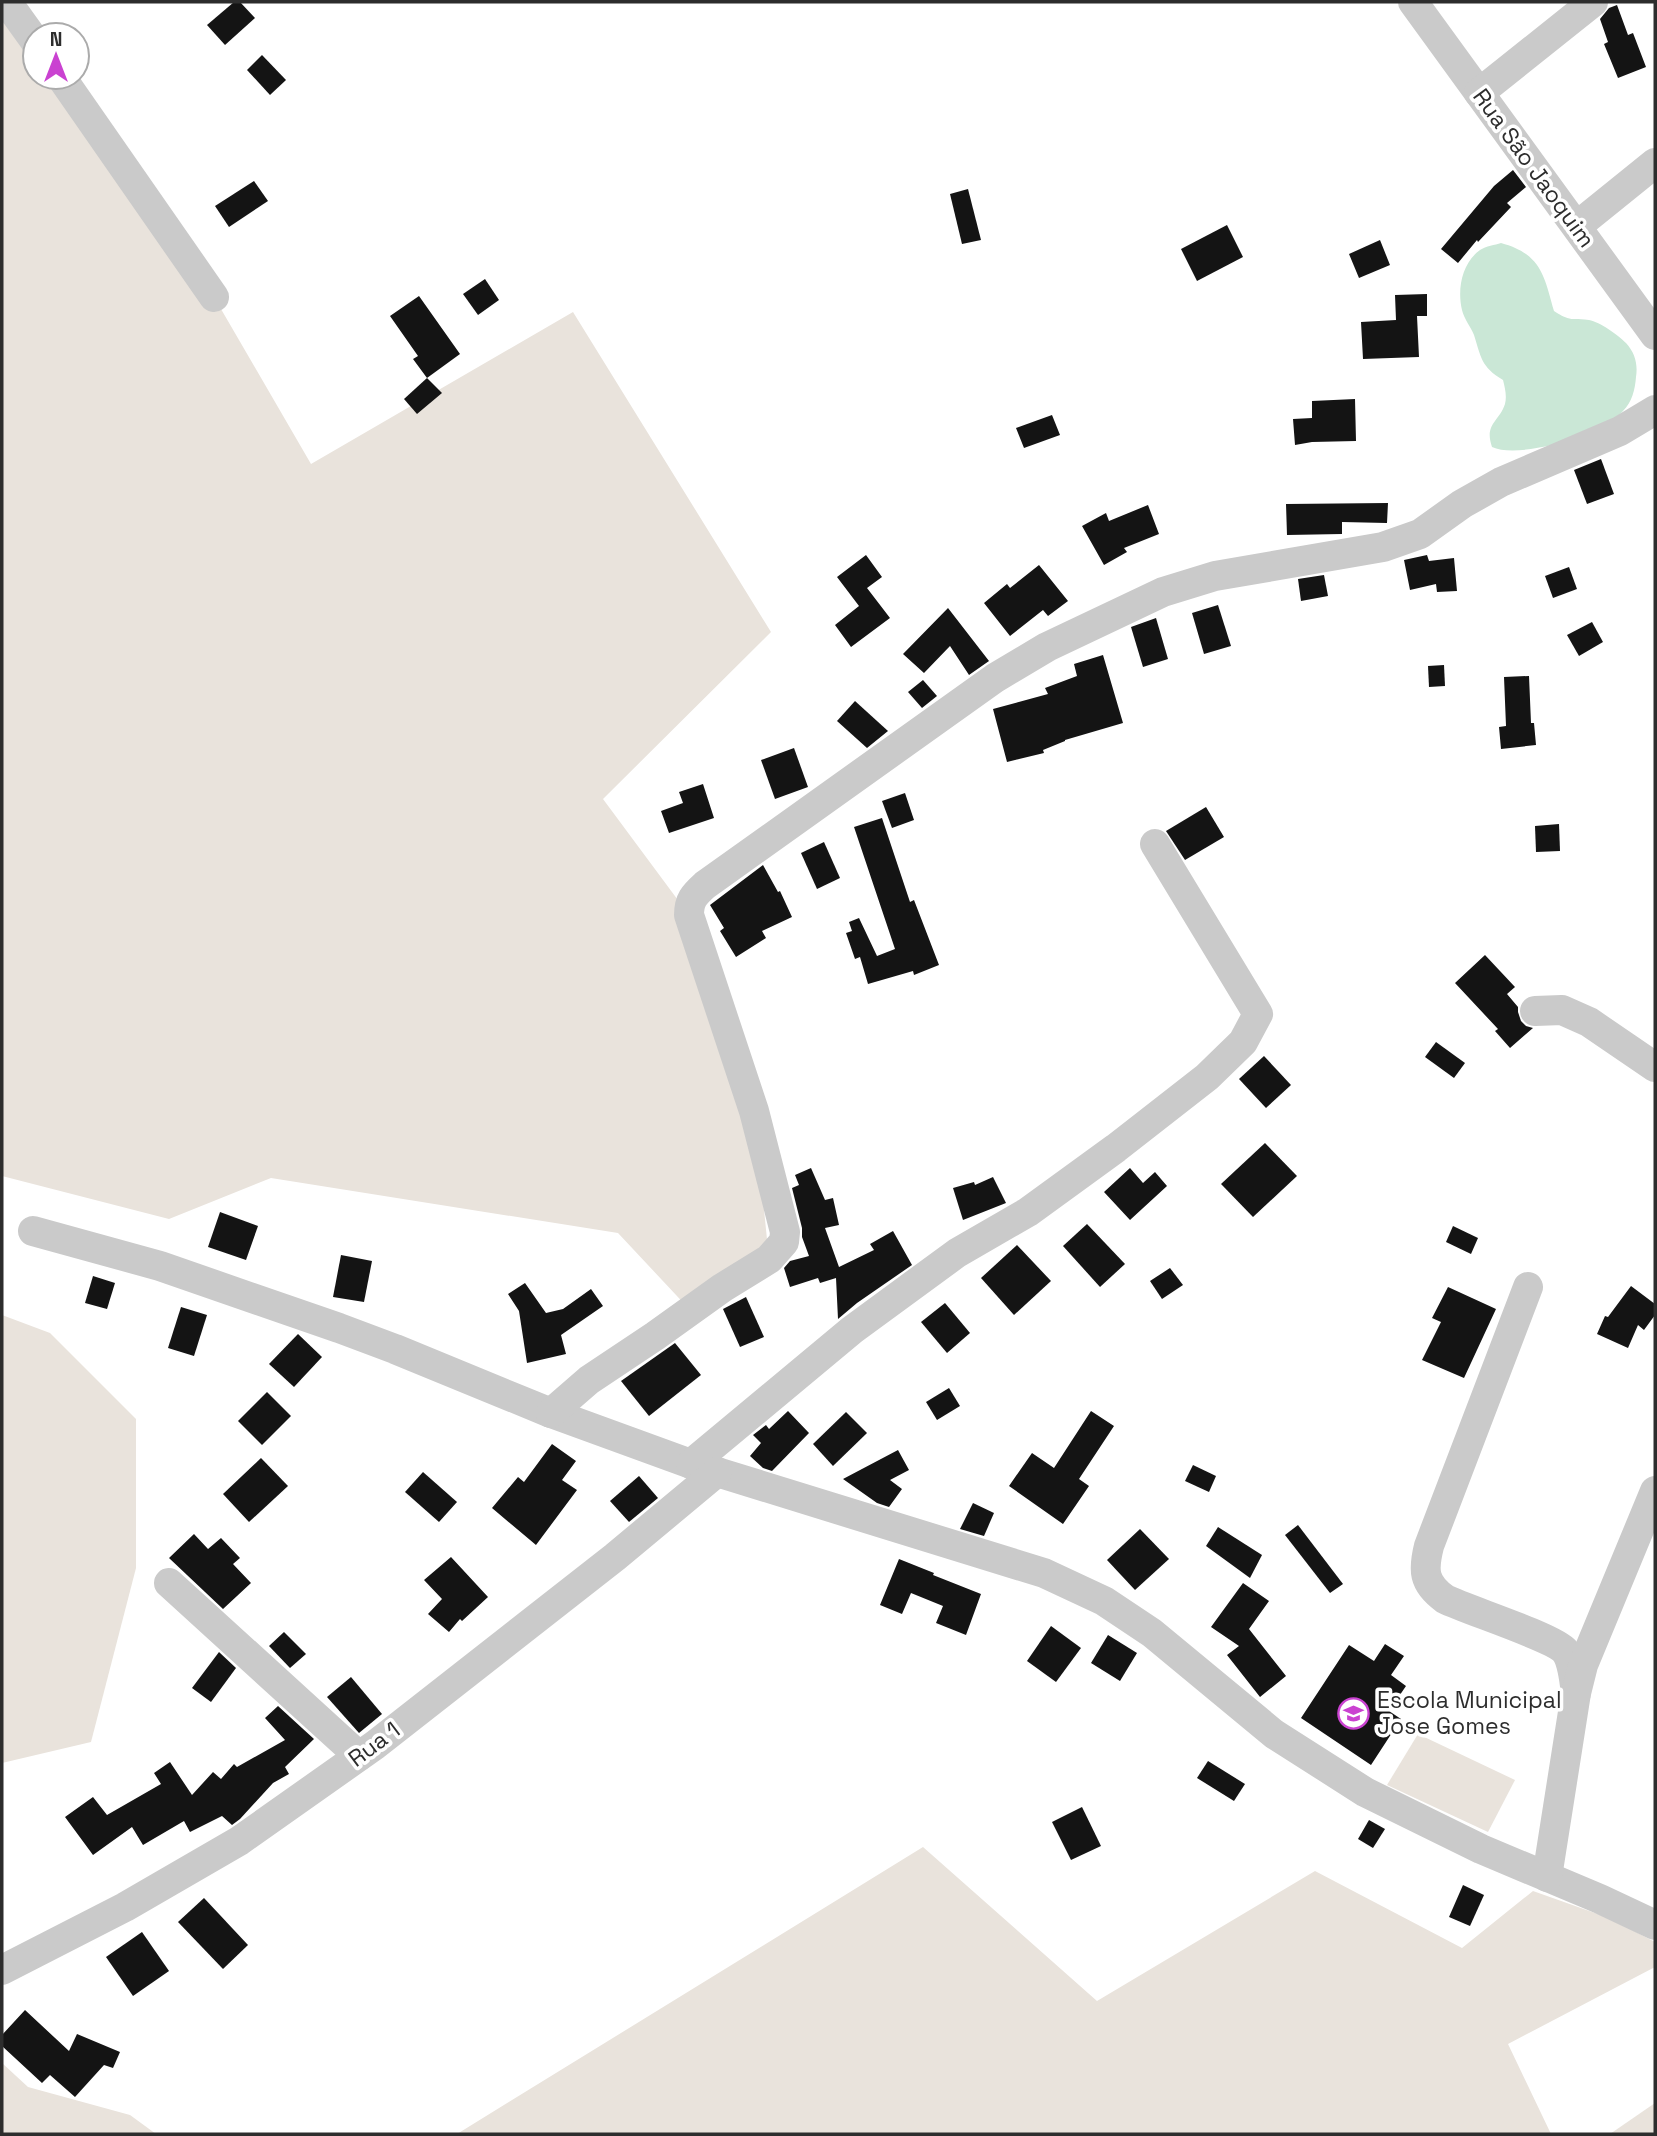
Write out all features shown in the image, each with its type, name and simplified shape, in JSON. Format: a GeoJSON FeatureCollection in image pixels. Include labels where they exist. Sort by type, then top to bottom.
{"type":"FeatureCollection","features":[{"type":"Feature","properties":{"kind":"street"},"geometry":{"type":"LineString","coordinates":[[7,2],[21,22]]}},
{"type":"Feature","properties":{"kind":"street","name":"Rua São Jaoquim"},"geometry":{"type":"LineString","coordinates":[[1413,2],[1655,335]]}},
{"type":"Feature","properties":{"kind":"street"},"geometry":{"type":"LineString","coordinates":[[1479,93],[1593,2]]}},
{"type":"Feature","properties":{"kind":"street"},"geometry":{"type":"LineString","coordinates":[[71,91],[214,297]]}},
{"type":"Feature","properties":{"kind":"street"},"geometry":{"type":"LineString","coordinates":[[1577,226],[1655,163]]}},
{"type":"Feature","properties":{"kind":"street"},"geometry":{"type":"LineString","coordinates":[[551,1413],[589,1380],[722,1288],[769,1259],[784,1242],[785,1232],[754,1111],[689,915],[689,903],[693,895],[995,678],[1047,647],[1163,592],[1202,580],[1383,547],[1420,534],[1462,504],[1501,482],[1620,431],[1655,410]]}},
{"type":"Feature","properties":{"kind":"street","name":"Rua 1"},"geometry":{"type":"LineString","coordinates":[[2,1970],[125,1907],[239,1841],[359,1756],[615,1557],[704,1468],[852,1329],[957,1253],[1028,1212],[1207,1077],[1242,1042],[1258,1014],[1155,844]]}},
{"type":"Feature","properties":{"kind":"street"},"geometry":{"type":"LineString","coordinates":[[1535,1011],[1562,1010],[1589,1022],[1655,1067]]}},
{"type":"Feature","properties":{"kind":"street"},"geometry":{"type":"LineString","coordinates":[[33,1231],[160,1266],[339,1328],[551,1413],[704,1468],[1044,1573],[1104,1601],[1152,1633],[1274,1734],[1365,1792],[1480,1849],[1655,1925]]}},
{"type":"Feature","properties":{"kind":"street"},"geometry":{"type":"LineString","coordinates":[[1528,1287],[1424,1565],[1427,1580],[1434,1591],[1445,1599],[1545,1639],[1566,1651],[1572,1667],[1576,1693]]}},
{"type":"Feature","properties":{"kind":"street"},"geometry":{"type":"LineString","coordinates":[[1547,1877],[1576,1693],[1583,1665],[1655,1491]]}},
{"type":"Feature","properties":{"kind":"street"},"geometry":{"type":"LineString","coordinates":[[169,1583],[359,1756]]}},
{"type":"Feature","properties":{"kind":"shaded area"},"geometry":{"type":"Polygon","coordinates":[[[2,2],[21,25],[21,91],[70,91],[214,297],[311,464],[573,312],[771,632],[603,799],[689,915],[754,1111],[769,1259],[691,1311],[618,1233],[271,1178],[169,1219],[2,1176],[2,2]]]}},
{"type":"Feature","properties":{"kind":"shaded area"},"geometry":{"type":"Polygon","coordinates":[[[1501,243],[1525,253],[1533,260],[1543,277],[1554,311],[1568,318],[1598,323],[1618,336],[1632,351],[1637,368],[1634,391],[1626,407],[1613,420],[1580,436],[1540,447],[1505,450],[1492,447],[1491,428],[1505,404],[1503,380],[1490,371],[1483,361],[1463,313],[1460,294],[1462,277],[1474,255],[1482,249],[1501,243]]]}},
{"type":"Feature","properties":{"kind":"shaded area"},"geometry":{"type":"Polygon","coordinates":[[[2,1315],[50,1333],[136,1419],[136,1568],[91,1742],[2,1763],[2,1315]]]}},
{"type":"Feature","properties":{"kind":"shaded area"},"geometry":{"type":"Polygon","coordinates":[[[1418,1734],[1515,1780],[1488,1832],[1387,1785],[1418,1734]]]}},
{"type":"Feature","properties":{"kind":"shaded area"},"geometry":{"type":"Polygon","coordinates":[[[923,1847],[1097,2001],[1315,1871],[1462,1948],[1533,1891],[1609,1918],[1655,1942],[1655,1967],[1508,2044],[1551,2134],[457,2134],[923,1847]]]}},
{"type":"Feature","properties":{"kind":"shaded area"},"geometry":{"type":"Polygon","coordinates":[[[2,2063],[28,2087],[130,2115],[156,2134],[2,2134],[2,2063]]]}},
{"type":"Feature","properties":{"kind":"shaded area"},"geometry":{"type":"Polygon","coordinates":[[[1655,2103],[1655,2134],[1610,2134],[1655,2103]]]}},
{"type":"Feature","properties":{"kind":"building"},"geometry":{"type":"Polygon","coordinates":[[[234,2],[240,2],[255,18],[225,45],[207,25],[234,2]]]}},
{"type":"Feature","properties":{"kind":"building"},"geometry":{"type":"Polygon","coordinates":[[[1617,5],[1628,35],[1633,33],[1646,67],[1618,78],[1604,44],[1608,42],[1600,19],[1609,8],[1617,5]]]}},
{"type":"Feature","properties":{"kind":"building"},"geometry":{"type":"Polygon","coordinates":[[[262,55],[286,80],[270,95],[247,70],[262,55]]]}},
{"type":"Feature","properties":{"kind":"building"},"geometry":{"type":"Polygon","coordinates":[[[1513,170],[1526,187],[1507,203],[1511,207],[1458,263],[1441,249],[1494,186],[1513,170]]]}},
{"type":"Feature","properties":{"kind":"building"},"geometry":{"type":"Polygon","coordinates":[[[254,181],[268,201],[229,227],[215,206],[254,181]]]}},
{"type":"Feature","properties":{"kind":"building"},"geometry":{"type":"Polygon","coordinates":[[[968,189],[981,240],[962,244],[950,194],[968,189]]]}},
{"type":"Feature","properties":{"kind":"building"},"geometry":{"type":"Polygon","coordinates":[[[1227,225],[1243,257],[1197,281],[1181,249],[1227,225]]]}},
{"type":"Feature","properties":{"kind":"building"},"geometry":{"type":"Polygon","coordinates":[[[1380,240],[1390,265],[1359,278],[1349,254],[1380,240]]]}},
{"type":"Feature","properties":{"kind":"building"},"geometry":{"type":"Polygon","coordinates":[[[485,279],[499,300],[478,315],[463,294],[485,279]]]}},
{"type":"Feature","properties":{"kind":"building"},"geometry":{"type":"Polygon","coordinates":[[[1427,294],[1427,316],[1417,316],[1419,357],[1363,359],[1361,322],[1396,320],[1395,295],[1427,294]]]}},
{"type":"Feature","properties":{"kind":"building"},"geometry":{"type":"Polygon","coordinates":[[[419,296],[460,354],[427,378],[413,359],[418,356],[390,316],[419,296]]]}},
{"type":"Feature","properties":{"kind":"building"},"geometry":{"type":"Polygon","coordinates":[[[427,378],[442,393],[417,414],[404,399],[427,378]]]}},
{"type":"Feature","properties":{"kind":"building"},"geometry":{"type":"Polygon","coordinates":[[[1355,399],[1356,441],[1295,445],[1293,419],[1312,418],[1312,401],[1355,399]]]}},
{"type":"Feature","properties":{"kind":"building"},"geometry":{"type":"Polygon","coordinates":[[[1052,415],[1060,435],[1024,448],[1016,428],[1052,415]]]}},
{"type":"Feature","properties":{"kind":"building"},"geometry":{"type":"Polygon","coordinates":[[[1601,459],[1614,494],[1587,504],[1574,470],[1601,459]]]}},
{"type":"Feature","properties":{"kind":"building"},"geometry":{"type":"Polygon","coordinates":[[[1388,503],[1387,523],[1342,522],[1342,534],[1287,535],[1286,504],[1388,503]]]}},
{"type":"Feature","properties":{"kind":"building"},"geometry":{"type":"Polygon","coordinates":[[[1148,505],[1159,534],[1124,548],[1127,552],[1104,565],[1082,526],[1106,513],[1109,521],[1148,505]]]}},
{"type":"Feature","properties":{"kind":"building"},"geometry":{"type":"Polygon","coordinates":[[[866,555],[882,577],[867,588],[890,618],[851,647],[835,625],[859,606],[837,577],[866,555]]]}},
{"type":"Feature","properties":{"kind":"building"},"geometry":{"type":"Polygon","coordinates":[[[1427,555],[1429,561],[1454,558],[1457,591],[1437,592],[1436,584],[1410,590],[1404,560],[1427,555]]]}},
{"type":"Feature","properties":{"kind":"building"},"geometry":{"type":"Polygon","coordinates":[[[1039,565],[1068,601],[1048,616],[1043,610],[1010,636],[984,603],[1007,584],[1010,588],[1039,565]]]}},
{"type":"Feature","properties":{"kind":"building"},"geometry":{"type":"Polygon","coordinates":[[[1569,567],[1577,589],[1553,598],[1545,576],[1569,567]]]}},
{"type":"Feature","properties":{"kind":"building"},"geometry":{"type":"Polygon","coordinates":[[[1324,575],[1328,596],[1301,601],[1298,579],[1324,575]]]}},
{"type":"Feature","properties":{"kind":"building"},"geometry":{"type":"Polygon","coordinates":[[[1218,605],[1231,646],[1204,654],[1192,613],[1218,605]]]}},
{"type":"Feature","properties":{"kind":"building"},"geometry":{"type":"Polygon","coordinates":[[[948,608],[989,661],[969,675],[950,646],[924,673],[903,654],[948,608]]]}},
{"type":"Feature","properties":{"kind":"building"},"geometry":{"type":"Polygon","coordinates":[[[1156,618],[1168,659],[1143,667],[1131,627],[1156,618]]]}},
{"type":"Feature","properties":{"kind":"building"},"geometry":{"type":"Polygon","coordinates":[[[1592,622],[1603,642],[1579,656],[1567,635],[1592,622]]]}},
{"type":"Feature","properties":{"kind":"building"},"geometry":{"type":"Polygon","coordinates":[[[1103,655],[1123,723],[1065,740],[1043,750],[1044,753],[1007,762],[993,709],[1048,694],[1045,688],[1077,676],[1074,664],[1103,655]]]}},
{"type":"Feature","properties":{"kind":"building"},"geometry":{"type":"Polygon","coordinates":[[[1444,665],[1445,686],[1429,687],[1428,666],[1444,665]]]}},
{"type":"Feature","properties":{"kind":"building"},"geometry":{"type":"Polygon","coordinates":[[[1529,676],[1531,723],[1534,723],[1536,745],[1501,749],[1499,727],[1506,726],[1504,677],[1529,676]]]}},
{"type":"Feature","properties":{"kind":"building"},"geometry":{"type":"Polygon","coordinates":[[[923,680],[937,696],[922,708],[908,692],[923,680]]]}},
{"type":"Feature","properties":{"kind":"building"},"geometry":{"type":"Polygon","coordinates":[[[855,701],[888,731],[867,748],[837,721],[855,701]]]}},
{"type":"Feature","properties":{"kind":"building"},"geometry":{"type":"Polygon","coordinates":[[[794,748],[808,787],[775,799],[761,760],[794,748]]]}},
{"type":"Feature","properties":{"kind":"building"},"geometry":{"type":"Polygon","coordinates":[[[703,784],[714,818],[669,833],[661,811],[683,803],[679,792],[703,784]]]}},
{"type":"Feature","properties":{"kind":"building"},"geometry":{"type":"Polygon","coordinates":[[[905,793],[914,820],[892,828],[882,801],[905,793]]]}},
{"type":"Feature","properties":{"kind":"building"},"geometry":{"type":"Polygon","coordinates":[[[1206,807],[1224,837],[1185,860],[1166,831],[1206,807]]]}},
{"type":"Feature","properties":{"kind":"building"},"geometry":{"type":"Polygon","coordinates":[[[882,818],[910,902],[914,900],[939,965],[914,975],[913,971],[868,984],[860,957],[855,959],[846,933],[852,931],[849,922],[859,918],[877,956],[895,949],[854,827],[882,818]]]}},
{"type":"Feature","properties":{"kind":"building"},"geometry":{"type":"Polygon","coordinates":[[[1559,824],[1560,851],[1536,852],[1535,826],[1559,824]]]}},
{"type":"Feature","properties":{"kind":"building"},"geometry":{"type":"Polygon","coordinates":[[[824,842],[840,878],[817,889],[801,853],[824,842]]]}},
{"type":"Feature","properties":{"kind":"building"},"geometry":{"type":"Polygon","coordinates":[[[763,865],[778,892],[780,891],[792,917],[762,931],[766,938],[736,957],[720,931],[724,928],[710,905],[763,865]]]}},
{"type":"Feature","properties":{"kind":"building"},"geometry":{"type":"Polygon","coordinates":[[[1485,955],[1515,987],[1507,994],[1518,1007],[1521,1021],[1533,1028],[1510,1048],[1495,1031],[1498,1029],[1455,983],[1485,955]]]}},
{"type":"Feature","properties":{"kind":"building"},"geometry":{"type":"Polygon","coordinates":[[[1436,1042],[1465,1063],[1454,1078],[1425,1057],[1436,1042]]]}},
{"type":"Feature","properties":{"kind":"building"},"geometry":{"type":"Polygon","coordinates":[[[1264,1056],[1291,1085],[1266,1108],[1239,1079],[1264,1056]]]}},
{"type":"Feature","properties":{"kind":"building"},"geometry":{"type":"Polygon","coordinates":[[[1265,1143],[1297,1176],[1253,1217],[1221,1184],[1265,1143]]]}},
{"type":"Feature","properties":{"kind":"building"},"geometry":{"type":"Polygon","coordinates":[[[811,1168],[825,1200],[833,1198],[839,1225],[825,1228],[839,1267],[874,1250],[870,1244],[893,1231],[912,1265],[838,1319],[836,1278],[820,1283],[818,1278],[790,1287],[784,1268],[790,1261],[809,1256],[802,1237],[792,1188],[799,1185],[795,1175],[811,1168]]]}},
{"type":"Feature","properties":{"kind":"building"},"geometry":{"type":"Polygon","coordinates":[[[1130,1168],[1143,1183],[1155,1172],[1167,1186],[1130,1220],[1104,1192],[1130,1168]]]}},
{"type":"Feature","properties":{"kind":"building"},"geometry":{"type":"Polygon","coordinates":[[[993,1177],[1006,1203],[963,1220],[953,1188],[974,1182],[975,1185],[993,1177]]]}},
{"type":"Feature","properties":{"kind":"building"},"geometry":{"type":"Polygon","coordinates":[[[220,1212],[258,1226],[246,1260],[208,1247],[220,1212]]]}},
{"type":"Feature","properties":{"kind":"building"},"geometry":{"type":"Polygon","coordinates":[[[1087,1224],[1125,1264],[1100,1287],[1063,1246],[1087,1224]]]}},
{"type":"Feature","properties":{"kind":"building"},"geometry":{"type":"Polygon","coordinates":[[[1453,1226],[1478,1238],[1471,1254],[1446,1242],[1453,1226]]]}},
{"type":"Feature","properties":{"kind":"building"},"geometry":{"type":"Polygon","coordinates":[[[1017,1245],[1051,1281],[1014,1315],[981,1278],[1017,1245]]]}},
{"type":"Feature","properties":{"kind":"building"},"geometry":{"type":"Polygon","coordinates":[[[341,1255],[372,1261],[364,1302],[333,1297],[341,1255]]]}},
{"type":"Feature","properties":{"kind":"building"},"geometry":{"type":"Polygon","coordinates":[[[1170,1268],[1183,1285],[1162,1299],[1150,1281],[1170,1268]]]}},
{"type":"Feature","properties":{"kind":"building"},"geometry":{"type":"Polygon","coordinates":[[[93,1276],[115,1283],[107,1309],[85,1303],[93,1276]]]}},
{"type":"Feature","properties":{"kind":"building"},"geometry":{"type":"Polygon","coordinates":[[[525,1283],[546,1313],[563,1309],[591,1289],[603,1306],[561,1335],[566,1354],[527,1363],[519,1311],[508,1294],[525,1283]]]}},
{"type":"Feature","properties":{"kind":"building"},"geometry":{"type":"Polygon","coordinates":[[[1631,1286],[1655,1304],[1655,1315],[1644,1330],[1638,1325],[1628,1348],[1597,1334],[1605,1316],[1608,1317],[1631,1286]]]}},
{"type":"Feature","properties":{"kind":"building"},"geometry":{"type":"Polygon","coordinates":[[[1448,1287],[1496,1309],[1464,1378],[1422,1360],[1441,1322],[1432,1318],[1448,1287]]]}},
{"type":"Feature","properties":{"kind":"building"},"geometry":{"type":"Polygon","coordinates":[[[746,1297],[764,1337],[740,1347],[723,1309],[746,1297]]]}},
{"type":"Feature","properties":{"kind":"building"},"geometry":{"type":"Polygon","coordinates":[[[945,1303],[970,1333],[947,1353],[921,1322],[945,1303]]]}},
{"type":"Feature","properties":{"kind":"building"},"geometry":{"type":"Polygon","coordinates":[[[181,1307],[207,1315],[194,1356],[168,1348],[181,1307]]]}},
{"type":"Feature","properties":{"kind":"building"},"geometry":{"type":"Polygon","coordinates":[[[298,1334],[322,1357],[294,1387],[269,1364],[298,1334]]]}},
{"type":"Feature","properties":{"kind":"building"},"geometry":{"type":"Polygon","coordinates":[[[675,1343],[701,1375],[649,1416],[621,1381],[675,1343]]]}},
{"type":"Feature","properties":{"kind":"building"},"geometry":{"type":"Polygon","coordinates":[[[949,1388],[960,1406],[937,1420],[926,1402],[949,1388]]]}},
{"type":"Feature","properties":{"kind":"building"},"geometry":{"type":"Polygon","coordinates":[[[267,1392],[291,1416],[262,1445],[238,1421],[267,1392]]]}},
{"type":"Feature","properties":{"kind":"building"},"geometry":{"type":"Polygon","coordinates":[[[788,1411],[809,1433],[772,1471],[763,1468],[750,1456],[761,1443],[753,1435],[766,1425],[769,1429],[788,1411]]]}},
{"type":"Feature","properties":{"kind":"building"},"geometry":{"type":"Polygon","coordinates":[[[1091,1411],[1114,1426],[1079,1479],[1089,1486],[1063,1524],[1009,1486],[1032,1453],[1054,1468],[1091,1411]]]}},
{"type":"Feature","properties":{"kind":"building"},"geometry":{"type":"Polygon","coordinates":[[[846,1412],[867,1433],[833,1466],[813,1444],[846,1412]]]}},
{"type":"Feature","properties":{"kind":"building"},"geometry":{"type":"Polygon","coordinates":[[[552,1444],[576,1461],[562,1480],[577,1490],[536,1545],[492,1508],[518,1477],[524,1482],[552,1444]]]}},
{"type":"Feature","properties":{"kind":"building"},"geometry":{"type":"Polygon","coordinates":[[[898,1450],[909,1470],[890,1480],[902,1489],[889,1507],[877,1503],[843,1479],[898,1450]]]}},
{"type":"Feature","properties":{"kind":"building"},"geometry":{"type":"Polygon","coordinates":[[[261,1458],[288,1486],[249,1522],[223,1494],[261,1458]]]}},
{"type":"Feature","properties":{"kind":"building"},"geometry":{"type":"Polygon","coordinates":[[[1193,1465],[1216,1476],[1209,1492],[1185,1481],[1193,1465]]]}},
{"type":"Feature","properties":{"kind":"building"},"geometry":{"type":"Polygon","coordinates":[[[423,1472],[457,1502],[439,1522],[405,1492],[423,1472]]]}},
{"type":"Feature","properties":{"kind":"building"},"geometry":{"type":"Polygon","coordinates":[[[639,1476],[658,1498],[629,1522],[610,1501],[639,1476]]]}},
{"type":"Feature","properties":{"kind":"building"},"geometry":{"type":"Polygon","coordinates":[[[973,1503],[994,1513],[984,1536],[960,1529],[973,1503]]]}},
{"type":"Feature","properties":{"kind":"building"},"geometry":{"type":"Polygon","coordinates":[[[1298,1525],[1343,1584],[1330,1593],[1285,1535],[1298,1525]]]}},
{"type":"Feature","properties":{"kind":"building"},"geometry":{"type":"Polygon","coordinates":[[[1218,1527],[1262,1555],[1250,1578],[1206,1546],[1218,1527]]]}},
{"type":"Feature","properties":{"kind":"building"},"geometry":{"type":"Polygon","coordinates":[[[1140,1529],[1169,1559],[1135,1590],[1107,1560],[1140,1529]]]}},
{"type":"Feature","properties":{"kind":"building"},"geometry":{"type":"Polygon","coordinates":[[[194,1534],[208,1549],[221,1538],[240,1558],[233,1564],[251,1583],[223,1609],[169,1558],[194,1534]]]}},
{"type":"Feature","properties":{"kind":"building"},"geometry":{"type":"Polygon","coordinates":[[[451,1557],[488,1597],[462,1621],[460,1619],[449,1632],[428,1614],[442,1599],[424,1580],[451,1557]]]}},
{"type":"Feature","properties":{"kind":"building"},"geometry":{"type":"Polygon","coordinates":[[[899,1559],[981,1594],[966,1635],[936,1623],[943,1606],[911,1593],[902,1614],[880,1605],[899,1559]]]}},
{"type":"Feature","properties":{"kind":"building"},"geometry":{"type":"Polygon","coordinates":[[[1243,1583],[1269,1601],[1249,1629],[1286,1676],[1260,1697],[1227,1655],[1239,1646],[1211,1627],[1243,1583]]]}},
{"type":"Feature","properties":{"kind":"building"},"geometry":{"type":"Polygon","coordinates":[[[1051,1626],[1081,1648],[1056,1682],[1027,1661],[1051,1626]]]}},
{"type":"Feature","properties":{"kind":"building"},"geometry":{"type":"Polygon","coordinates":[[[284,1632],[306,1654],[290,1668],[269,1646],[284,1632]]]}},
{"type":"Feature","properties":{"kind":"building"},"geometry":{"type":"Polygon","coordinates":[[[1108,1635],[1137,1653],[1120,1681],[1091,1663],[1108,1635]]]}},
{"type":"Feature","properties":{"kind":"building"},"geometry":{"type":"Polygon","coordinates":[[[1385,1644],[1404,1656],[1391,1675],[1406,1686],[1389,1711],[1401,1719],[1371,1765],[1301,1718],[1349,1645],[1374,1661],[1385,1644]]]}},
{"type":"Feature","properties":{"kind":"building"},"geometry":{"type":"Polygon","coordinates":[[[219,1652],[236,1668],[211,1702],[192,1688],[219,1652]]]}},
{"type":"Feature","properties":{"kind":"building"},"geometry":{"type":"Polygon","coordinates":[[[351,1677],[382,1714],[359,1733],[327,1697],[351,1677]]]}},
{"type":"Feature","properties":{"kind":"building"},"geometry":{"type":"Polygon","coordinates":[[[278,1706],[314,1739],[285,1767],[289,1774],[273,1783],[232,1825],[222,1816],[190,1832],[184,1821],[143,1845],[132,1827],[93,1855],[65,1817],[93,1797],[107,1815],[161,1784],[154,1773],[170,1762],[192,1795],[213,1772],[221,1779],[234,1764],[237,1767],[285,1740],[265,1718],[278,1706]]]}},
{"type":"Feature","properties":{"kind":"building"},"geometry":{"type":"Polygon","coordinates":[[[1208,1761],[1245,1784],[1234,1801],[1197,1778],[1208,1761]]]}},
{"type":"Feature","properties":{"kind":"building"},"geometry":{"type":"Polygon","coordinates":[[[1082,1807],[1101,1846],[1071,1860],[1052,1822],[1082,1807]]]}},
{"type":"Feature","properties":{"kind":"building"},"geometry":{"type":"Polygon","coordinates":[[[1369,1820],[1385,1829],[1373,1848],[1358,1839],[1369,1820]]]}},
{"type":"Feature","properties":{"kind":"building"},"geometry":{"type":"Polygon","coordinates":[[[1463,1885],[1484,1895],[1470,1926],[1449,1917],[1463,1885]]]}},
{"type":"Feature","properties":{"kind":"building"},"geometry":{"type":"Polygon","coordinates":[[[204,1898],[248,1945],[223,1969],[178,1922],[204,1898]]]}},
{"type":"Feature","properties":{"kind":"building"},"geometry":{"type":"Polygon","coordinates":[[[142,1932],[169,1971],[133,1996],[106,1957],[142,1932]]]}},
{"type":"Feature","properties":{"kind":"building"},"geometry":{"type":"Polygon","coordinates":[[[25,2010],[69,2051],[77,2034],[120,2052],[113,2068],[104,2065],[75,2097],[50,2075],[42,2083],[2,2046],[2,2035],[25,2010]]]}},
{"type":"Feature","properties":{"kind":"place","name":"Escola Municipal Jose Gomes"},"geometry":{"type":"Point","coordinates":[1354,1713]}}]}
